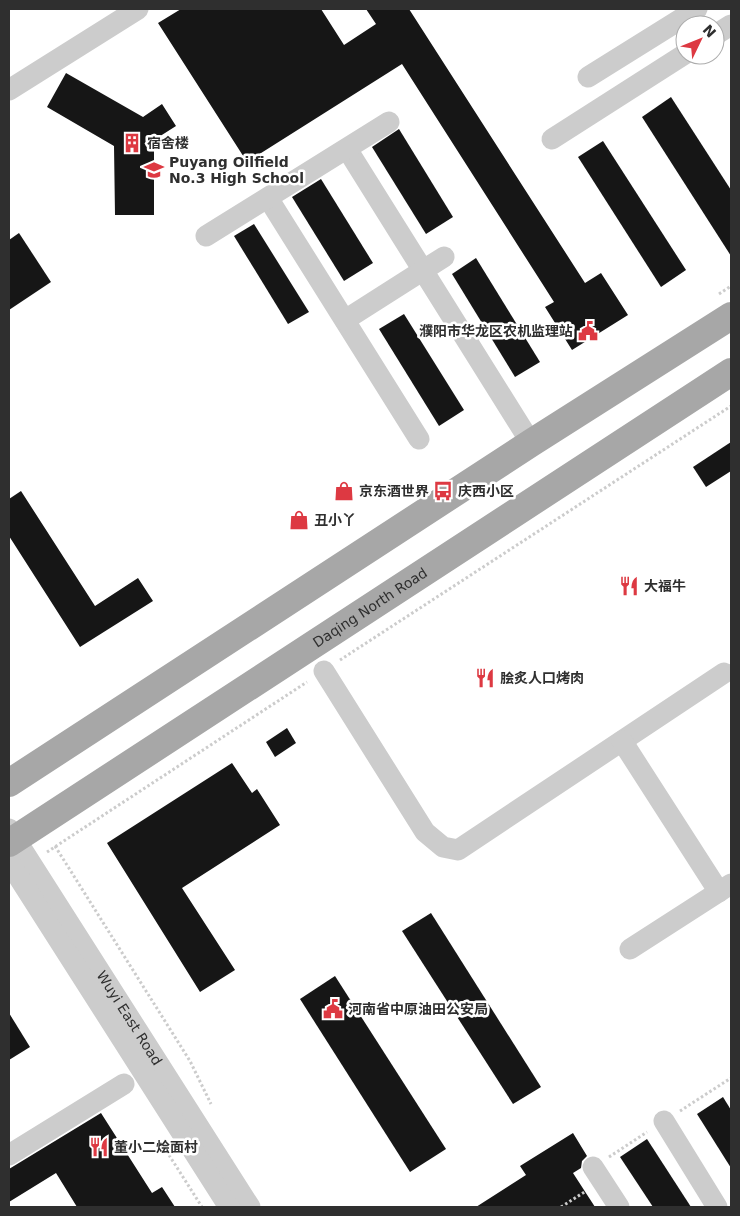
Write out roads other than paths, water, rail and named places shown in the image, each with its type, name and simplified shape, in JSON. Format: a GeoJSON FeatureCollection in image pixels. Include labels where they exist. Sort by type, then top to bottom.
{"type":"FeatureCollection","features":[{"type":"Feature","properties":{"kind":"main road"},"geometry":{"type":"LineString","coordinates":[[9,783],[531,443],[731,316]]}},
{"type":"Feature","properties":{"kind":"main road","name":"Daqing North Road"},"geometry":{"type":"LineString","coordinates":[[10,844],[731,372]]}},
{"type":"Feature","properties":{"kind":"street"},"geometry":{"type":"LineString","coordinates":[[9,90],[138,9]]}},
{"type":"Feature","properties":{"kind":"street"},"geometry":{"type":"LineString","coordinates":[[588,77],[697,9]]}},
{"type":"Feature","properties":{"kind":"street"},"geometry":{"type":"LineString","coordinates":[[552,138],[675,60]]}},
{"type":"Feature","properties":{"kind":"street"},"geometry":{"type":"LineString","coordinates":[[206,236],[389,122]]}},
{"type":"Feature","properties":{"kind":"street"},"geometry":{"type":"LineString","coordinates":[[346,149],[531,443]]}},
{"type":"Feature","properties":{"kind":"street"},"geometry":{"type":"LineString","coordinates":[[268,198],[419,439]]}},
{"type":"Feature","properties":{"kind":"street"},"geometry":{"type":"LineString","coordinates":[[345,320],[444,257]]}},
{"type":"Feature","properties":{"kind":"street"},"geometry":{"type":"LineString","coordinates":[[324,671],[425,832],[443,847],[458,850],[724,673]]}},
{"type":"Feature","properties":{"kind":"street"},"geometry":{"type":"LineString","coordinates":[[622,741],[725,888],[630,950]]}},
{"type":"Feature","properties":{"kind":"street","name":"Wuyi East Road"},"geometry":{"type":"LineString","coordinates":[[10,844],[229,1207]]}},
{"type":"Feature","properties":{"kind":"street","name":"Wuyi East Road"},"geometry":{"type":"LineString","coordinates":[[10,844],[250,1207]]}},
{"type":"Feature","properties":{"kind":"street"},"geometry":{"type":"LineString","coordinates":[[9,1155],[124,1084]]}},
{"type":"Feature","properties":{"kind":"street"},"geometry":{"type":"LineString","coordinates":[[664,1121],[717,1207]]}},
{"type":"Feature","properties":{"kind":"street"},"geometry":{"type":"LineString","coordinates":[[593,1167],[619,1207]]}},
{"type":"Feature","properties":{"kind":"place","name":"宿舍楼"},"geometry":{"type":"Point","coordinates":[132,143]}},
{"type":"Feature","properties":{"kind":"place","name":"Puyang Oilfield No.3 High School"},"geometry":{"type":"Point","coordinates":[154,170]}},
{"type":"Feature","properties":{"kind":"place","name":"濮阳市华龙区农机监理站"},"geometry":{"type":"Point","coordinates":[588,331]}},
{"type":"Feature","properties":{"kind":"place","name":"京东酒世界"},"geometry":{"type":"Point","coordinates":[344,491]}},
{"type":"Feature","properties":{"kind":"place","name":"庆西小区"},"geometry":{"type":"Point","coordinates":[443,491]}},
{"type":"Feature","properties":{"kind":"place","name":"丑小丫"},"geometry":{"type":"Point","coordinates":[299,520]}},
{"type":"Feature","properties":{"kind":"place","name":"大福牛"},"geometry":{"type":"Point","coordinates":[629,586]}},
{"type":"Feature","properties":{"kind":"place","name":"脍炙人口烤肉"},"geometry":{"type":"Point","coordinates":[485,678]}},
{"type":"Feature","properties":{"kind":"place","name":"河南省中原油田公安局"},"geometry":{"type":"Point","coordinates":[333,1009]}},
{"type":"Feature","properties":{"kind":"place","name":"董小二烩面村"},"geometry":{"type":"Point","coordinates":[99,1147]}}]}
